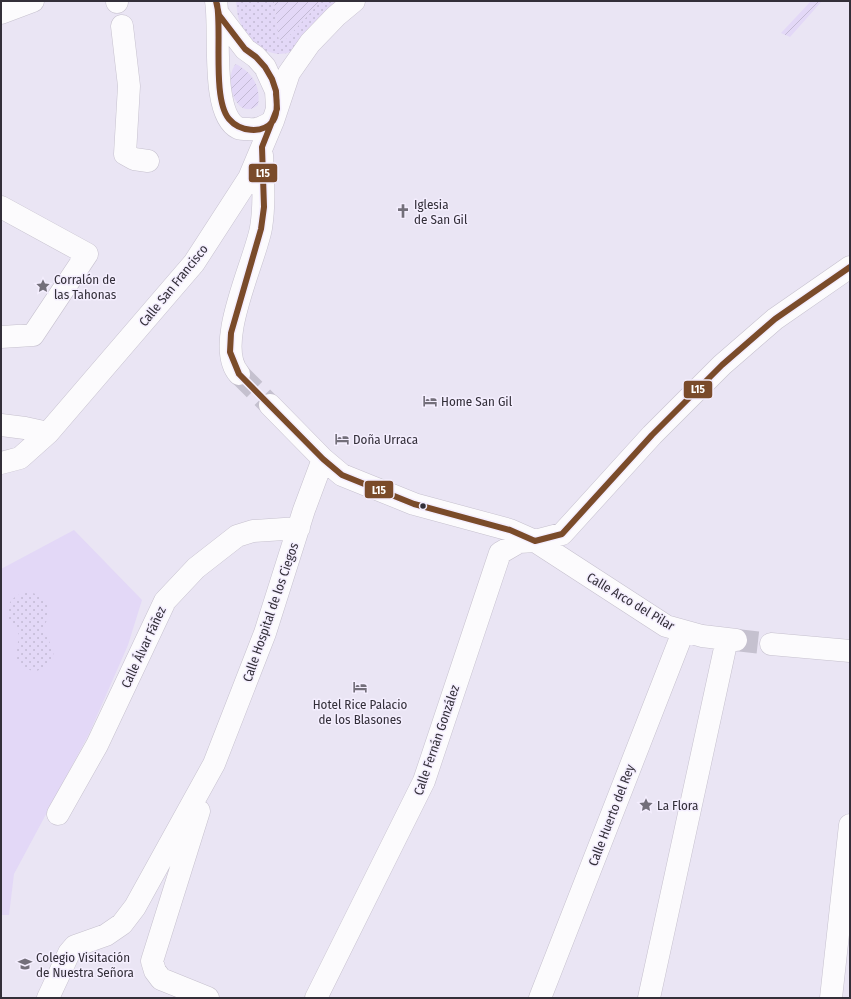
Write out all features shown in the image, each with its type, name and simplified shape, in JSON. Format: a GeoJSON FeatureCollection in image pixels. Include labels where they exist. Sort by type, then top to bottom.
{"type":"FeatureCollection","features":[{"type":"Feature","properties":{"kind":"street"},"geometry":{"type":"LineString","coordinates":[[1,13],[33,1]]}},
{"type":"Feature","properties":{"kind":"street"},"geometry":{"type":"LineString","coordinates":[[275,115],[289,73],[310,44],[336,16],[354,1]]}},
{"type":"Feature","properties":{"kind":"street","name":"Calle San Francisco"},"geometry":{"type":"LineString","coordinates":[[218,8],[218,58],[223,108],[229,119],[239,128],[254,130],[263,128],[275,115]]}},
{"type":"Feature","properties":{"kind":"street","name":"Calle San Francisco"},"geometry":{"type":"LineString","coordinates":[[1,464],[20,458],[48,433],[194,263],[249,178],[275,115],[276,91],[265,67],[256,57],[245,49],[218,8]]}},
{"type":"Feature","properties":{"kind":"street"},"geometry":{"type":"LineString","coordinates":[[122,26],[128,86],[125,154],[134,159],[148,162]]}},
{"type":"Feature","properties":{"kind":"street"},"geometry":{"type":"LineString","coordinates":[[239,374],[230,352],[231,333],[261,229],[264,207],[262,148]]}},
{"type":"Feature","properties":{"kind":"street"},"geometry":{"type":"LineString","coordinates":[[1,207],[87,254],[33,335],[1,337]]}},
{"type":"Feature","properties":{"kind":"street","name":"Calle Fernán González"},"geometry":{"type":"LineString","coordinates":[[320,997],[424,781],[500,553],[518,542],[535,541],[562,534],[652,435],[722,365],[775,319],[850,267]]}},
{"type":"Feature","properties":{"kind":"street","name":"Calle Arco del Pilar"},"geometry":{"type":"LineString","coordinates":[[270,405],[323,459],[342,475],[414,504],[510,530],[535,541],[666,626],[683,632],[731,640],[649,998]]}},
{"type":"Feature","properties":{"kind":"street"},"geometry":{"type":"LineString","coordinates":[[1,425],[48,433]]}},
{"type":"Feature","properties":{"kind":"street","name":"Calle Hospital de los Ciegos"},"geometry":{"type":"LineString","coordinates":[[208,998],[162,979],[155,971],[152,961],[214,764],[265,633],[323,459]]}},
{"type":"Feature","properties":{"kind":"street","name":"Calle Álvar Fáñez"},"geometry":{"type":"LineString","coordinates":[[58,814],[97,745],[165,601],[196,568],[237,536],[253,531],[299,528]]}},
{"type":"Feature","properties":{"kind":"street","name":"Calle Huerto del Rey"},"geometry":{"type":"LineString","coordinates":[[540,998],[683,632]]}},
{"type":"Feature","properties":{"kind":"street"},"geometry":{"type":"LineString","coordinates":[[771,644],[850,651]]}},
{"type":"Feature","properties":{"kind":"street","name":"Calle Hospital de los Ciegos"},"geometry":{"type":"LineString","coordinates":[[48,998],[69,953],[75,946],[106,935],[122,924],[136,907],[214,764]]}},
{"type":"Feature","properties":{"kind":"street"},"geometry":{"type":"LineString","coordinates":[[830,998],[850,825]]}},
{"type":"Feature","properties":{"kind":"shaded area"},"geometry":{"type":"Polygon","coordinates":[[[236,1],[274,1],[279,40],[286,39],[321,1],[340,1],[304,43],[290,52],[281,54],[264,50],[250,38],[239,20],[236,1]]]}},
{"type":"Feature","properties":{"kind":"shaded area"},"geometry":{"type":"Polygon","coordinates":[[[274,1],[321,1],[286,39],[279,40],[274,1]]]}},
{"type":"Feature","properties":{"kind":"shaded area"},"geometry":{"type":"Polygon","coordinates":[[[811,1],[822,1],[790,37],[781,33],[811,1]]]}},
{"type":"Feature","properties":{"kind":"shaded area"},"geometry":{"type":"Polygon","coordinates":[[[236,64],[251,76],[257,86],[259,98],[258,105],[250,109],[244,108],[238,104],[231,88],[232,71],[236,64]]]}},
{"type":"Feature","properties":{"kind":"shaded area"},"geometry":{"type":"Polygon","coordinates":[[[74,530],[142,600],[128,645],[89,734],[14,874],[9,915],[1,915],[1,569],[74,530]]]}},
{"type":"Feature","properties":{"kind":"shaded area"},"geometry":{"type":"Polygon","coordinates":[[[29,592],[41,597],[46,603],[49,611],[45,631],[52,647],[53,655],[48,665],[37,671],[32,671],[24,667],[20,664],[16,657],[16,647],[19,640],[19,635],[11,623],[7,610],[14,598],[29,592]]]}},
{"type":"Feature","properties":{"kind":"tunnel"},"geometry":{"type":"LineString","coordinates":[[239,374],[270,405]]}},
{"type":"Feature","properties":{"kind":"tunnel"},"geometry":{"type":"LineString","coordinates":[[736,640],[771,644]]}},
{"type":"Feature","properties":{"kind":"transit line","name":"L15"},"geometry":{"type":"LineString","coordinates":[[216,1],[219,15],[245,49],[256,57],[265,67],[272,79],[276,91],[277,109],[262,147],[264,207],[261,229],[231,333],[230,352],[239,374],[323,459],[342,475],[414,504],[510,530],[535,541],[562,534],[652,435],[722,365],[775,319],[850,267]]}},
{"type":"Feature","properties":{"kind":"transit line","name":"L15"},"geometry":{"type":"LineString","coordinates":[[217,4],[219,81],[224,109],[229,119],[244,129],[257,130],[263,128],[273,121],[276,115],[276,94]]}},
{"type":"Feature","properties":{"kind":"place","name":"Iglesia de San Gil"},"geometry":{"type":"Point","coordinates":[403,211]}},
{"type":"Feature","properties":{"kind":"place","name":"Corralón de las Tahonas"},"geometry":{"type":"Point","coordinates":[43,286]}},
{"type":"Feature","properties":{"kind":"place","name":"Home San Gil"},"geometry":{"type":"Point","coordinates":[430,401]}},
{"type":"Feature","properties":{"kind":"place","name":"Doña Urraca"},"geometry":{"type":"Point","coordinates":[342,439]}},
{"type":"Feature","properties":{"kind":"place","name":"Hotel Rice Palacio de los Blasones"},"geometry":{"type":"Point","coordinates":[360,687]}},
{"type":"Feature","properties":{"kind":"place","name":"La Flora"},"geometry":{"type":"Point","coordinates":[646,805]}},
{"type":"Feature","properties":{"kind":"place","name":"Colegio Visitación de Nuestra Señora"},"geometry":{"type":"Point","coordinates":[25,964]}}]}
